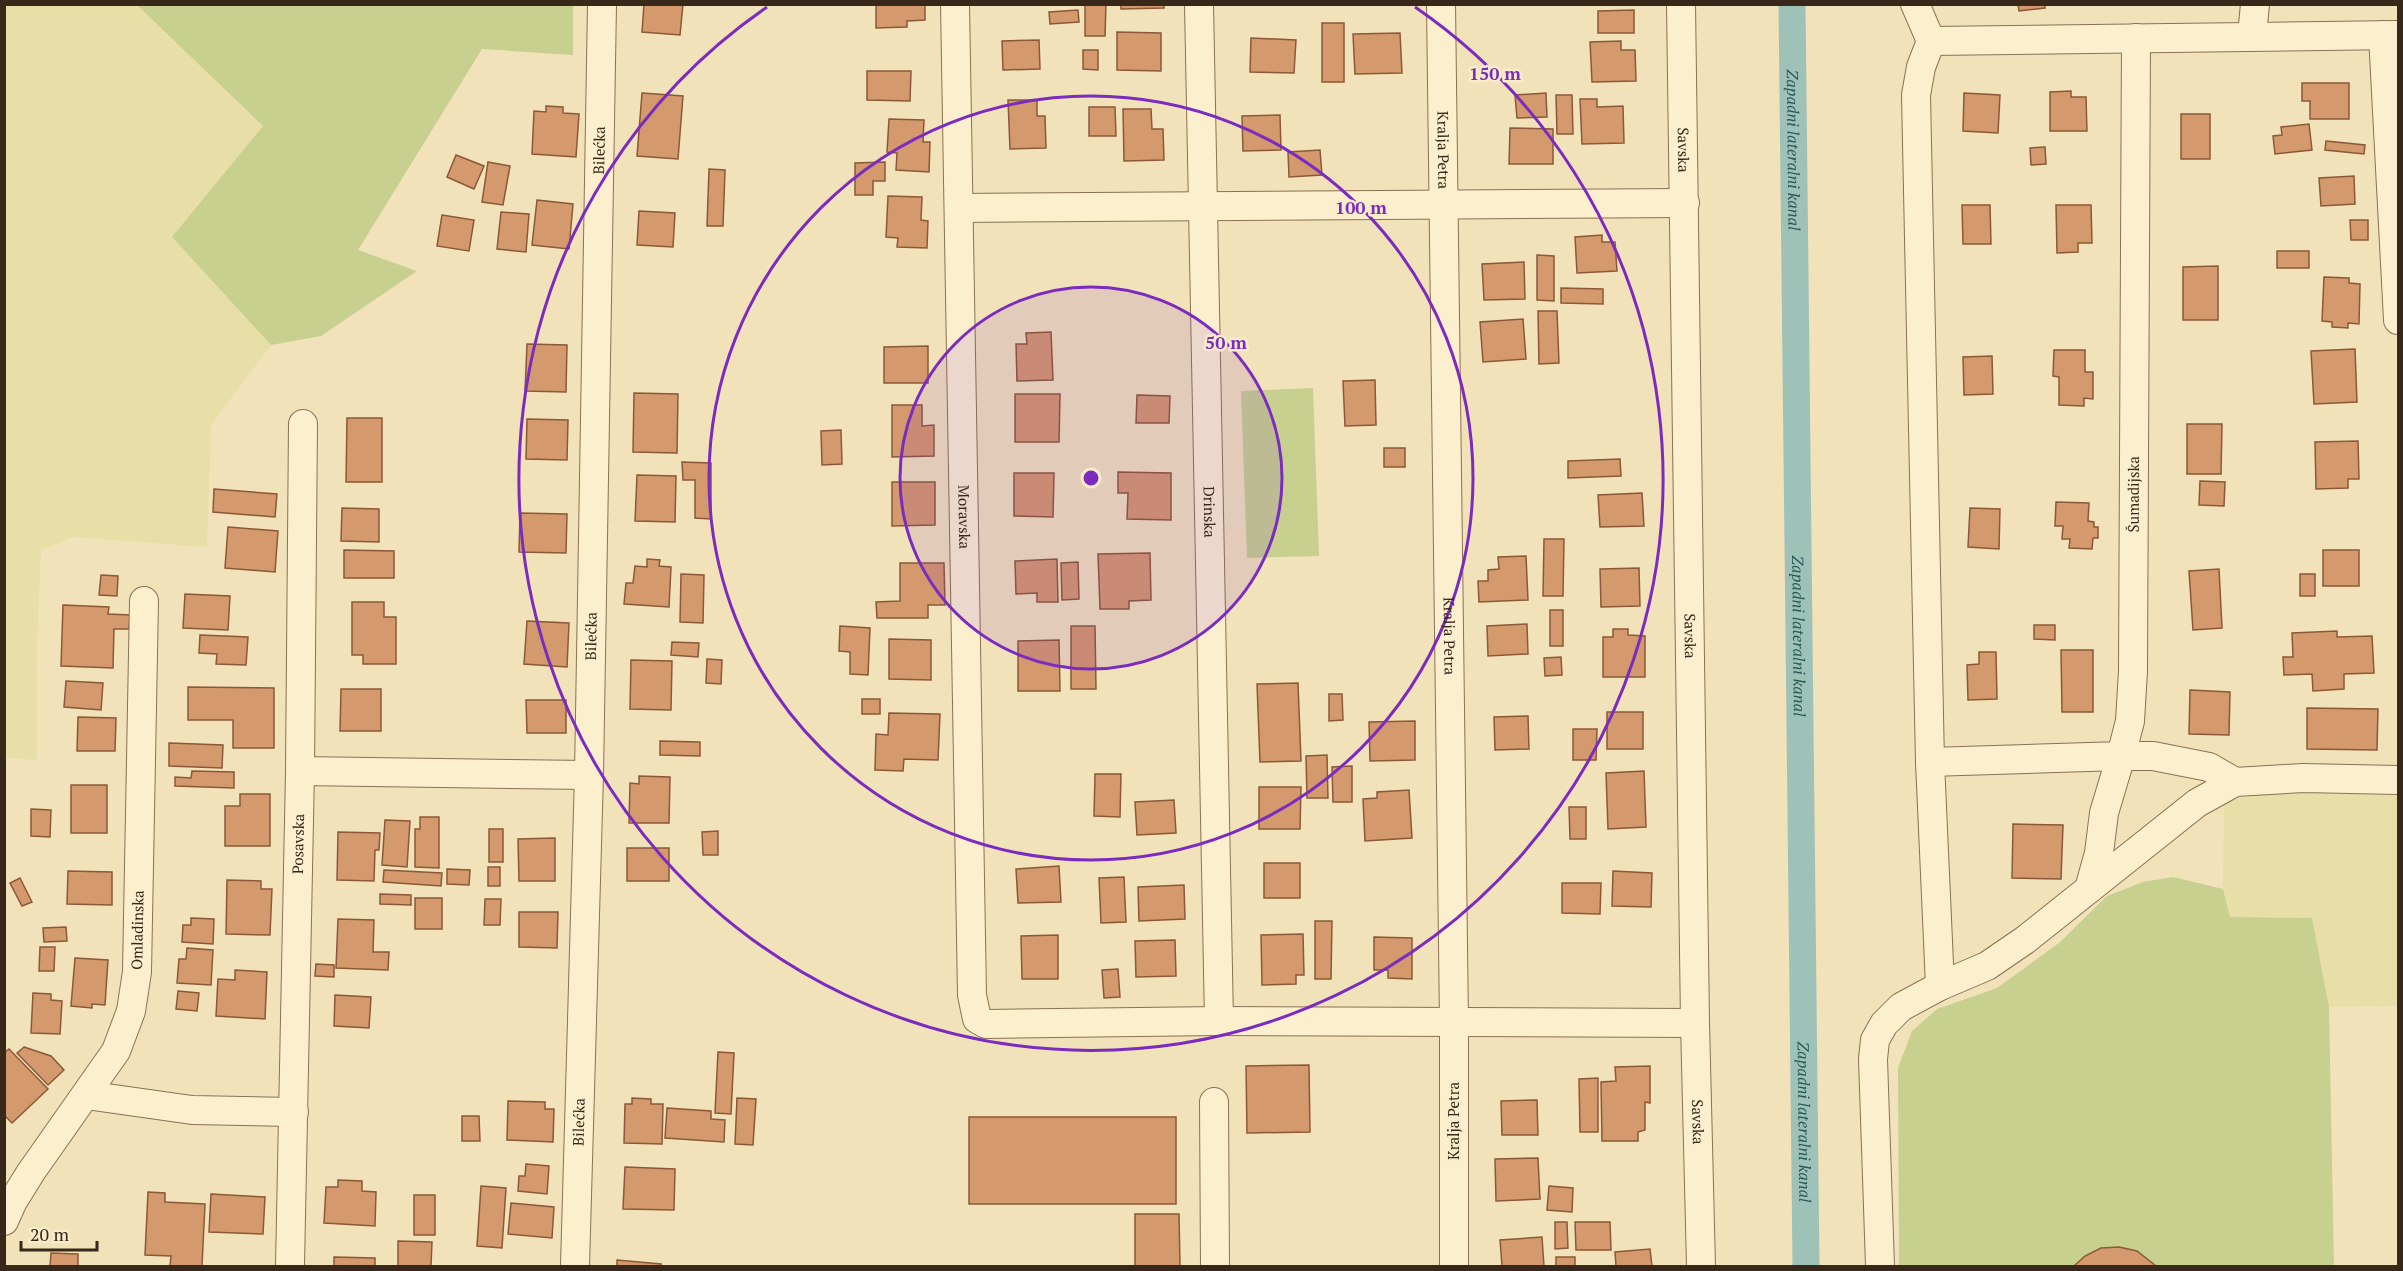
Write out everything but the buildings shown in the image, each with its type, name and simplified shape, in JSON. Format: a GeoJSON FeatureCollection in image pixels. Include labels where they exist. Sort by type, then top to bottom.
{"type":"FeatureCollection","features":[{"type":"Feature","properties":{"kind":"street","name":"Bilećka"},"geometry":{"type":"LineString","coordinates":[[575,1266],[589,775],[602,4]]}},
{"type":"Feature","properties":{"kind":"street","name":"Moravska"},"geometry":{"type":"LineString","coordinates":[[955,4],[972,995],[977,1019],[986,1024],[1219,1021]]}},
{"type":"Feature","properties":{"kind":"street","name":"Drinska"},"geometry":{"type":"LineString","coordinates":[[1199,4],[1201,207],[1219,1021]]}},
{"type":"Feature","properties":{"kind":"street","name":"Kralja Petra"},"geometry":{"type":"LineString","coordinates":[[1441,4],[1454,1023],[1454,1266]]}},
{"type":"Feature","properties":{"kind":"street","name":"Savska"},"geometry":{"type":"LineString","coordinates":[[1681,4],[1695,1023],[1701,1266]]}},
{"type":"Feature","properties":{"kind":"street"},"geometry":{"type":"LineString","coordinates":[[1915,4],[1931,41],[1921,67],[1916,94],[1930,762],[1940,986]]}},
{"type":"Feature","properties":{"kind":"street"},"geometry":{"type":"LineString","coordinates":[[2252,36],[2255,4]]}},
{"type":"Feature","properties":{"kind":"street"},"geometry":{"type":"LineString","coordinates":[[1931,41],[2391,35],[2398,320]]}},
{"type":"Feature","properties":{"kind":"street","name":"Šumadijska"},"geometry":{"type":"LineString","coordinates":[[2089,889],[2099,853],[2103,813],[2130,720],[2133,671],[2136,38]]}},
{"type":"Feature","properties":{"kind":"street"},"geometry":{"type":"LineString","coordinates":[[959,208],[1685,204]]}},
{"type":"Feature","properties":{"kind":"street","name":"Posavska"},"geometry":{"type":"LineString","coordinates":[[290,1266],[300,771],[303,424]]}},
{"type":"Feature","properties":{"kind":"street","name":"Omladinska"},"geometry":{"type":"LineString","coordinates":[[4,1221],[31,1172],[116,1051],[131,1011],[137,972],[144,602]]}},
{"type":"Feature","properties":{"kind":"street"},"geometry":{"type":"LineString","coordinates":[[1930,762],[2153,756],[2209,767],[2235,782]]}},
{"type":"Feature","properties":{"kind":"street"},"geometry":{"type":"LineString","coordinates":[[300,771],[589,775]]}},
{"type":"Feature","properties":{"kind":"street"},"geometry":{"type":"LineString","coordinates":[[1880,1266],[1875,1040],[1884,1024],[1901,1007],[1940,986],[1987,966],[2025,940],[2197,803],[2235,782],[2303,778],[2398,780]]}},
{"type":"Feature","properties":{"kind":"street"},"geometry":{"type":"LineString","coordinates":[[1219,1021],[1695,1023]]}},
{"type":"Feature","properties":{"kind":"street"},"geometry":{"type":"LineString","coordinates":[[86,1095],[192,1110],[294,1112]]}},
{"type":"Feature","properties":{"kind":"street"},"geometry":{"type":"LineString","coordinates":[[1214,1102],[1215,1266]]}},
{"type":"Feature","properties":{"kind":"shaded area"},"geometry":{"type":"Polygon","coordinates":[[[5,5],[137,5],[263,126],[172,237],[271,345],[211,425],[207,547],[73,537],[41,550],[37,643],[37,760],[5,758],[5,5]]]}},
{"type":"Feature","properties":{"kind":"shaded area"},"geometry":{"type":"Polygon","coordinates":[[[2273,792],[2398,795],[2398,1006],[2329,1007],[2312,918],[2230,917],[2223,889],[2224,801],[2273,792]]]}},
{"type":"Feature","properties":{"kind":"green space"},"geometry":{"type":"Polygon","coordinates":[[[137,5],[573,5],[573,55],[482,49],[358,250],[417,271],[321,336],[271,345],[172,237],[263,126],[137,5]]]}},
{"type":"Feature","properties":{"kind":"green space"},"geometry":{"type":"Polygon","coordinates":[[[1313,388],[1319,556],[1247,558],[1241,391],[1313,388]]]}},
{"type":"Feature","properties":{"kind":"green space"},"geometry":{"type":"Polygon","coordinates":[[[2173,877],[2223,889],[2230,917],[2312,918],[2329,1007],[2334,1266],[1899,1266],[1898,1068],[1912,1031],[1937,1009],[1997,988],[2059,943],[2107,896],[2143,882],[2173,877]]]}},
{"type":"Feature","properties":{"kind":"waterway","name":"Zapadni lateralni kanal"},"geometry":{"type":"LineString","coordinates":[[1792,4],[1806,1266]]}}]}
